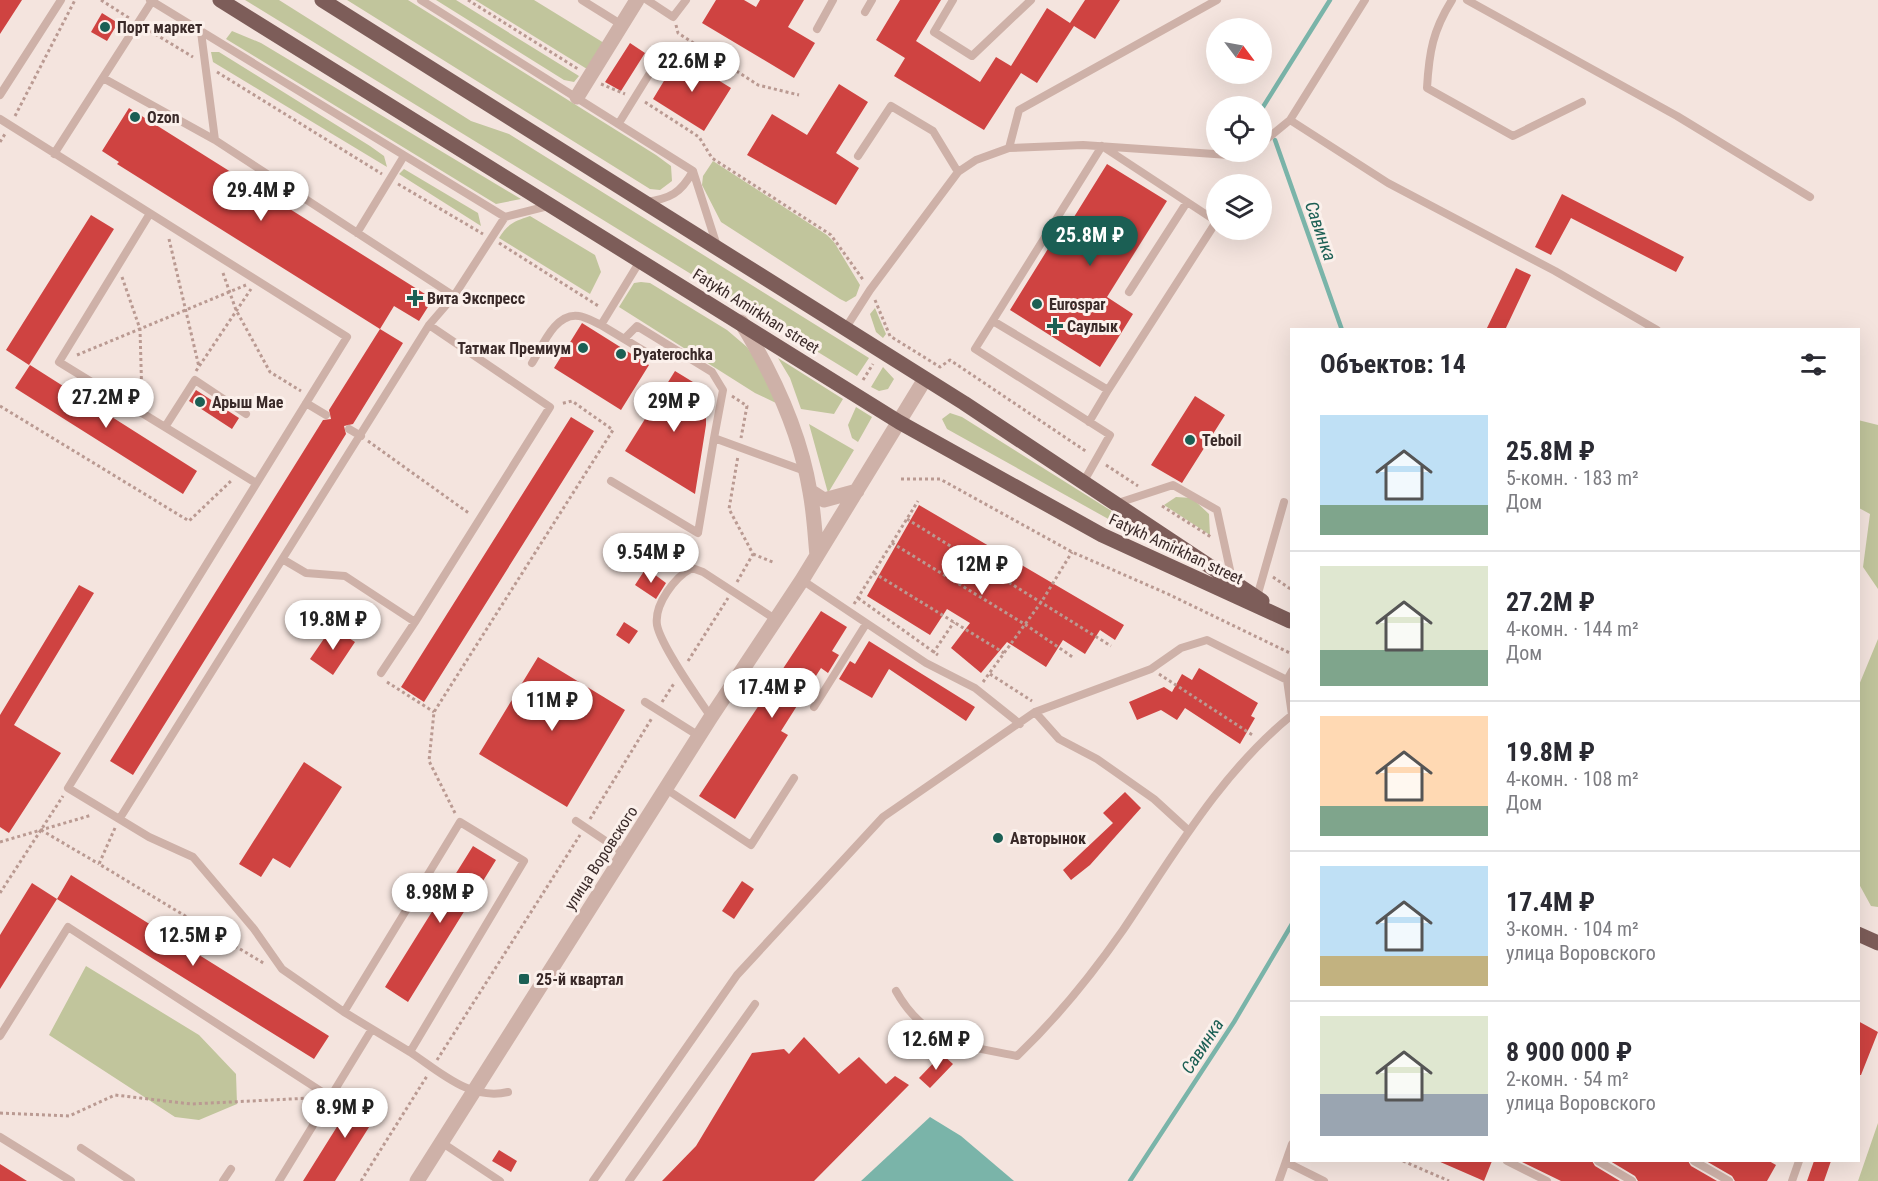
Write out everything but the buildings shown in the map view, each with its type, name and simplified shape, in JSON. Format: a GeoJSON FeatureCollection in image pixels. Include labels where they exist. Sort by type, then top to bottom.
{"type":"FeatureCollection","features":[{"type":"Feature","properties":{"kind":"main road","name":"Fatykh Amirkhan street"},"geometry":{"type":"LineString","coordinates":[[322,0],[717,246],[925,379],[1118,503],[1232,579],[1290,621]]}},
{"type":"Feature","properties":{"kind":"main road","name":"Fatykh Amirkhan street"},"geometry":{"type":"LineString","coordinates":[[222,1],[899,422],[1102,535],[1290,622]]}},
{"type":"Feature","properties":{"kind":"main road"},"geometry":{"type":"LineString","coordinates":[[1860,935],[1878,944]]}},
{"type":"Feature","properties":{"kind":"street"},"geometry":{"type":"LineString","coordinates":[[577,97],[588,75],[637,0]]}},
{"type":"Feature","properties":{"kind":"street"},"geometry":{"type":"LineString","coordinates":[[741,322],[777,387],[790,418],[810,491],[817,556]]}},
{"type":"Feature","properties":{"kind":"street","name":"улица Воровского"},"geometry":{"type":"LineString","coordinates":[[417,1181],[711,717],[802,580],[925,379]]}},
{"type":"Feature","properties":{"kind":"street"},"geometry":{"type":"LineString","coordinates":[[810,491],[824,500],[857,491]]}},
{"type":"Feature","properties":{"kind":"lane"},"geometry":{"type":"LineString","coordinates":[[0,95],[61,0]]}},
{"type":"Feature","properties":{"kind":"lane"},"geometry":{"type":"LineString","coordinates":[[54,154],[104,78],[151,0],[505,217]]}},
{"type":"Feature","properties":{"kind":"lane"},"geometry":{"type":"LineString","coordinates":[[422,0],[693,171],[717,246]]}},
{"type":"Feature","properties":{"kind":"lane"},"geometry":{"type":"LineString","coordinates":[[582,0],[621,24]]}},
{"type":"Feature","properties":{"kind":"lane"},"geometry":{"type":"LineString","coordinates":[[647,0],[674,16],[686,0]]}},
{"type":"Feature","properties":{"kind":"lane"},"geometry":{"type":"LineString","coordinates":[[817,28],[833,0]]}},
{"type":"Feature","properties":{"kind":"lane"},"geometry":{"type":"LineString","coordinates":[[865,12],[872,0]]}},
{"type":"Feature","properties":{"kind":"lane"},"geometry":{"type":"LineString","coordinates":[[953,0],[934,32],[972,56],[1031,0]]}},
{"type":"Feature","properties":{"kind":"lane"},"geometry":{"type":"LineString","coordinates":[[1009,148],[1019,110],[1217,0]]}},
{"type":"Feature","properties":{"kind":"lane"},"geometry":{"type":"LineString","coordinates":[[1272,135],[1290,120],[1365,0]]}},
{"type":"Feature","properties":{"kind":"lane"},"geometry":{"type":"LineString","coordinates":[[1452,0],[1438,24],[1429,55],[1427,88],[1513,136],[1582,102]]}},
{"type":"Feature","properties":{"kind":"lane"},"geometry":{"type":"LineString","coordinates":[[1467,0],[1677,116],[1810,197]]}},
{"type":"Feature","properties":{"kind":"lane"},"geometry":{"type":"LineString","coordinates":[[201,32],[215,140]]}},
{"type":"Feature","properties":{"kind":"lane"},"geometry":{"type":"LineString","coordinates":[[619,123],[658,60]]}},
{"type":"Feature","properties":{"kind":"lane"},"geometry":{"type":"LineString","coordinates":[[104,78],[215,140],[454,296]]}},
{"type":"Feature","properties":{"kind":"lane"},"geometry":{"type":"LineString","coordinates":[[858,156],[891,106],[933,131],[958,171]]}},
{"type":"Feature","properties":{"kind":"lane"},"geometry":{"type":"LineString","coordinates":[[0,119],[149,215],[347,337],[68,788],[149,837],[193,857],[254,929],[282,969],[344,1012],[472,1092],[492,1096],[508,1092]]}},
{"type":"Feature","properties":{"kind":"lane"},"geometry":{"type":"LineString","coordinates":[[1290,120],[1388,183],[1555,271],[1654,328]]}},
{"type":"Feature","properties":{"kind":"lane"},"geometry":{"type":"LineString","coordinates":[[1102,147],[1206,215]]}},
{"type":"Feature","properties":{"kind":"lane"},"geometry":{"type":"LineString","coordinates":[[1083,481],[1110,435],[975,350],[1102,147]]}},
{"type":"Feature","properties":{"kind":"lane"},"geometry":{"type":"LineString","coordinates":[[845,328],[870,290],[958,171],[976,160],[1009,148],[1102,147],[1206,153]]}},
{"type":"Feature","properties":{"kind":"lane"},"geometry":{"type":"LineString","coordinates":[[357,233],[404,156]]}},
{"type":"Feature","properties":{"kind":"lane"},"geometry":{"type":"LineString","coordinates":[[645,202],[668,199],[678,192],[693,171]]}},
{"type":"Feature","properties":{"kind":"lane"},"geometry":{"type":"LineString","coordinates":[[1129,292],[1187,202]]}},
{"type":"Feature","properties":{"kind":"lane"},"geometry":{"type":"LineString","coordinates":[[120,819],[429,325],[454,296],[505,217],[551,205]]}},
{"type":"Feature","properties":{"kind":"lane"},"geometry":{"type":"LineString","coordinates":[[149,215],[59,362],[256,483]]}},
{"type":"Feature","properties":{"kind":"lane"},"geometry":{"type":"LineString","coordinates":[[1089,422],[1206,238]]}},
{"type":"Feature","properties":{"kind":"lane"},"geometry":{"type":"LineString","coordinates":[[601,325],[640,261]]}},
{"type":"Feature","properties":{"kind":"lane"},"geometry":{"type":"LineString","coordinates":[[532,363],[557,324],[568,316],[579,316],[601,325],[654,357]]}},
{"type":"Feature","properties":{"kind":"lane"},"geometry":{"type":"LineString","coordinates":[[993,321],[1108,390]]}},
{"type":"Feature","properties":{"kind":"lane"},"geometry":{"type":"LineString","coordinates":[[381,673],[550,407],[429,325]]}},
{"type":"Feature","properties":{"kind":"lane"},"geometry":{"type":"LineString","coordinates":[[611,481],[698,533],[723,390],[712,372],[637,326],[624,339]]}},
{"type":"Feature","properties":{"kind":"lane"},"geometry":{"type":"LineString","coordinates":[[165,427],[195,380],[246,414]]}},
{"type":"Feature","properties":{"kind":"lane"},"geometry":{"type":"LineString","coordinates":[[308,400],[326,415]]}},
{"type":"Feature","properties":{"kind":"lane"},"geometry":{"type":"LineString","coordinates":[[350,429],[361,436]]}},
{"type":"Feature","properties":{"kind":"lane"},"geometry":{"type":"LineString","coordinates":[[714,438],[805,471]]}},
{"type":"Feature","properties":{"kind":"lane"},"geometry":{"type":"LineString","coordinates":[[1118,503],[1173,485],[1217,510],[1232,579]]}},
{"type":"Feature","properties":{"kind":"lane"},"geometry":{"type":"LineString","coordinates":[[1257,597],[1284,502]]}},
{"type":"Feature","properties":{"kind":"lane"},"geometry":{"type":"LineString","coordinates":[[284,560],[306,573],[345,576],[415,622]]}},
{"type":"Feature","properties":{"kind":"lane"},"geometry":{"type":"LineString","coordinates":[[711,717],[681,672],[657,625],[659,607],[676,579],[692,568],[776,619]]}},
{"type":"Feature","properties":{"kind":"lane"},"geometry":{"type":"LineString","coordinates":[[802,580],[828,595],[849,613],[926,663],[975,688],[1020,724]]}},
{"type":"Feature","properties":{"kind":"lane"},"geometry":{"type":"LineString","coordinates":[[814,707],[866,624]]}},
{"type":"Feature","properties":{"kind":"lane"},"geometry":{"type":"LineString","coordinates":[[593,1181],[737,975],[883,817],[1035,712],[1151,669],[1181,648],[1207,640],[1287,680]]}},
{"type":"Feature","properties":{"kind":"lane"},"geometry":{"type":"LineString","coordinates":[[1290,675],[1287,680],[1290,701]]}},
{"type":"Feature","properties":{"kind":"lane"},"geometry":{"type":"LineString","coordinates":[[645,702],[699,736]]}},
{"type":"Feature","properties":{"kind":"lane"},"geometry":{"type":"LineString","coordinates":[[1035,712],[1059,740],[1097,759],[1154,798],[1189,831]]}},
{"type":"Feature","properties":{"kind":"lane"},"geometry":{"type":"LineString","coordinates":[[896,991],[909,1014],[936,1035],[969,1046],[1017,1056],[1057,1017],[1121,933],[1211,799],[1290,717]]}},
{"type":"Feature","properties":{"kind":"lane"},"geometry":{"type":"LineString","coordinates":[[666,789],[751,845],[794,777]]}},
{"type":"Feature","properties":{"kind":"lane"},"geometry":{"type":"LineString","coordinates":[[576,821],[626,854]]}},
{"type":"Feature","properties":{"kind":"lane"},"geometry":{"type":"LineString","coordinates":[[344,1012],[460,822],[524,861],[410,1052]]}},
{"type":"Feature","properties":{"kind":"lane"},"geometry":{"type":"LineString","coordinates":[[0,1036],[68,927],[330,1096]]}},
{"type":"Feature","properties":{"kind":"lane"},"geometry":{"type":"LineString","coordinates":[[629,1181],[755,1004]]}},
{"type":"Feature","properties":{"kind":"lane"},"geometry":{"type":"LineString","coordinates":[[279,1181],[372,1029]]}},
{"type":"Feature","properties":{"kind":"lane"},"geometry":{"type":"LineString","coordinates":[[0,1137],[71,1181]]}},
{"type":"Feature","properties":{"kind":"lane"},"geometry":{"type":"LineString","coordinates":[[441,1142],[500,1181]]}},
{"type":"Feature","properties":{"kind":"lane"},"geometry":{"type":"LineString","coordinates":[[81,1148],[131,1181]]}},
{"type":"Feature","properties":{"kind":"lane"},"geometry":{"type":"LineString","coordinates":[[1279,1181],[1290,1150]]}},
{"type":"Feature","properties":{"kind":"lane"},"geometry":{"type":"LineString","coordinates":[[1286,1162],[1324,1181]]}},
{"type":"Feature","properties":{"kind":"lane"},"geometry":{"type":"LineString","coordinates":[[1509,1162],[1547,1181]]}},
{"type":"Feature","properties":{"kind":"lane"},"geometry":{"type":"LineString","coordinates":[[1600,1162],[1632,1181]]}},
{"type":"Feature","properties":{"kind":"lane"},"geometry":{"type":"LineString","coordinates":[[1696,1162],[1729,1181]]}},
{"type":"Feature","properties":{"kind":"lane"},"geometry":{"type":"LineString","coordinates":[[1792,1181],[1796,1162]]}},
{"type":"Feature","properties":{"kind":"lane"},"geometry":{"type":"LineString","coordinates":[[223,1181],[231,1169]]}},
{"type":"Feature","properties":{"kind":"path"},"geometry":{"type":"LineString","coordinates":[[0,142],[75,0]]}},
{"type":"Feature","properties":{"kind":"path"},"geometry":{"type":"LineString","coordinates":[[101,0],[390,179],[591,299],[608,314]]}},
{"type":"Feature","properties":{"kind":"path"},"geometry":{"type":"LineString","coordinates":[[468,0],[598,83],[634,98],[699,137],[712,158],[831,235],[870,290],[890,336],[940,367],[950,360],[1091,455]]}},
{"type":"Feature","properties":{"kind":"path"},"geometry":{"type":"LineString","coordinates":[[674,16],[678,33],[758,85],[799,95]]}},
{"type":"Feature","properties":{"kind":"path"},"geometry":{"type":"LineString","coordinates":[[166,225],[199,367]]}},
{"type":"Feature","properties":{"kind":"path"},"geometry":{"type":"LineString","coordinates":[[218,257],[236,310],[270,372],[308,400]]}},
{"type":"Feature","properties":{"kind":"path"},"geometry":{"type":"LineString","coordinates":[[118,265],[140,329],[142,413]]}},
{"type":"Feature","properties":{"kind":"path"},"geometry":{"type":"LineString","coordinates":[[59,362],[256,280]]}},
{"type":"Feature","properties":{"kind":"path"},"geometry":{"type":"LineString","coordinates":[[193,376],[256,280]]}},
{"type":"Feature","properties":{"kind":"path"},"geometry":{"type":"LineString","coordinates":[[863,380],[874,362]]}},
{"type":"Feature","properties":{"kind":"path"},"geometry":{"type":"LineString","coordinates":[[723,390],[747,406],[729,509],[753,554],[775,563]]}},
{"type":"Feature","properties":{"kind":"path"},"geometry":{"type":"LineString","coordinates":[[460,822],[429,761],[434,712],[613,430],[572,401],[550,407]]}},
{"type":"Feature","properties":{"kind":"path"},"geometry":{"type":"LineString","coordinates":[[0,406],[189,520],[240,473]]}},
{"type":"Feature","properties":{"kind":"path"},"geometry":{"type":"LineString","coordinates":[[361,436],[479,520]]}},
{"type":"Feature","properties":{"kind":"path"},"geometry":{"type":"LineString","coordinates":[[1105,464],[1139,487]]}},
{"type":"Feature","properties":{"kind":"path"},"geometry":{"type":"LineString","coordinates":[[901,479],[940,479],[1072,552],[1168,594],[1290,653]]}},
{"type":"Feature","properties":{"kind":"path"},"geometry":{"type":"LineString","coordinates":[[849,613],[918,501]]}},
{"type":"Feature","properties":{"kind":"path"},"geometry":{"type":"LineString","coordinates":[[1162,506],[1215,540]]}},
{"type":"Feature","properties":{"kind":"path"},"geometry":{"type":"LineString","coordinates":[[907,519],[1111,646]]}},
{"type":"Feature","properties":{"kind":"path"},"geometry":{"type":"LineString","coordinates":[[892,543],[1026,625],[1074,658]]}},
{"type":"Feature","properties":{"kind":"path"},"geometry":{"type":"LineString","coordinates":[[975,688],[983,683],[1026,625],[1072,552]]}},
{"type":"Feature","properties":{"kind":"path"},"geometry":{"type":"LineString","coordinates":[[361,1181],[585,827],[753,554]]}},
{"type":"Feature","properties":{"kind":"path"},"geometry":{"type":"LineString","coordinates":[[1263,570],[1290,589]]}},
{"type":"Feature","properties":{"kind":"path"},"geometry":{"type":"LineString","coordinates":[[874,573],[1004,652]]}},
{"type":"Feature","properties":{"kind":"path"},"geometry":{"type":"LineString","coordinates":[[858,598],[944,658]]}},
{"type":"Feature","properties":{"kind":"path"},"geometry":{"type":"LineString","coordinates":[[926,663],[954,622]]}},
{"type":"Feature","properties":{"kind":"path"},"geometry":{"type":"LineString","coordinates":[[1151,669],[1263,743]]}},
{"type":"Feature","properties":{"kind":"path"},"geometry":{"type":"LineString","coordinates":[[381,673],[387,682],[434,712]]}},
{"type":"Feature","properties":{"kind":"path"},"geometry":{"type":"LineString","coordinates":[[990,674],[1044,708]]}},
{"type":"Feature","properties":{"kind":"path"},"geometry":{"type":"LineString","coordinates":[[973,677],[983,683]]}},
{"type":"Feature","properties":{"kind":"path"},"geometry":{"type":"LineString","coordinates":[[0,893],[68,788]]}},
{"type":"Feature","properties":{"kind":"path"},"geometry":{"type":"LineString","coordinates":[[0,842],[105,811]]}},
{"type":"Feature","properties":{"kind":"path"},"geometry":{"type":"LineString","coordinates":[[99,864],[120,819]]}},
{"type":"Feature","properties":{"kind":"path"},"geometry":{"type":"LineString","coordinates":[[41,830],[272,969]]}},
{"type":"Feature","properties":{"kind":"path"},"geometry":{"type":"LineString","coordinates":[[0,1113],[69,1116],[116,1095],[191,1104],[330,1096]]}},
{"type":"Feature","properties":{"kind":"path"},"geometry":{"type":"LineString","coordinates":[[1405,1162],[1449,1181]]}},
{"type":"Feature","properties":{"kind":"green space"},"geometry":{"type":"Polygon","coordinates":[[[245,0],[279,0],[471,121],[509,134],[869,358],[857,376],[245,0]]]}},
{"type":"Feature","properties":{"kind":"green space"},"geometry":{"type":"Polygon","coordinates":[[[347,0],[408,0],[656,155],[671,166],[672,181],[660,190],[650,189],[347,0]]]}},
{"type":"Feature","properties":{"kind":"green space"},"geometry":{"type":"Polygon","coordinates":[[[436,0],[456,0],[579,76],[574,82],[564,80],[436,0]]]}},
{"type":"Feature","properties":{"kind":"green space"},"geometry":{"type":"Polygon","coordinates":[[[475,0],[534,0],[604,43],[587,69],[475,0]]]}},
{"type":"Feature","properties":{"kind":"green space"},"geometry":{"type":"Polygon","coordinates":[[[232,31],[261,43],[521,199],[496,204],[226,39],[232,31]]]}},
{"type":"Feature","properties":{"kind":"green space"},"geometry":{"type":"Polygon","coordinates":[[[211,52],[219,52],[370,146],[384,156],[387,167],[213,62],[211,52]]]}},
{"type":"Feature","properties":{"kind":"green space"},"geometry":{"type":"Polygon","coordinates":[[[713,161],[827,235],[834,242],[860,285],[856,296],[846,302],[840,299],[721,222],[702,185],[703,176],[713,161]]]}},
{"type":"Feature","properties":{"kind":"green space"},"geometry":{"type":"Polygon","coordinates":[[[404,169],[478,213],[481,226],[399,174],[404,169]]]}},
{"type":"Feature","properties":{"kind":"green space"},"geometry":{"type":"Polygon","coordinates":[[[530,216],[595,255],[601,272],[590,294],[499,238],[512,224],[530,216]]]}},
{"type":"Feature","properties":{"kind":"green space"},"geometry":{"type":"Polygon","coordinates":[[[634,283],[650,283],[727,330],[747,347],[759,364],[776,403],[755,393],[619,307],[634,283]]]}},
{"type":"Feature","properties":{"kind":"green space"},"geometry":{"type":"Polygon","coordinates":[[[875,308],[886,334],[883,338],[876,332],[870,314],[875,308]]]}},
{"type":"Feature","properties":{"kind":"green space"},"geometry":{"type":"Polygon","coordinates":[[[778,358],[843,399],[834,414],[801,409],[790,378],[778,358]]]}},
{"type":"Feature","properties":{"kind":"green space"},"geometry":{"type":"Polygon","coordinates":[[[883,367],[894,379],[888,389],[879,391],[871,387],[883,367]]]}},
{"type":"Feature","properties":{"kind":"green space"},"geometry":{"type":"Polygon","coordinates":[[[856,407],[872,417],[858,442],[852,438],[848,425],[856,407]]]}},
{"type":"Feature","properties":{"kind":"green space"},"geometry":{"type":"Polygon","coordinates":[[[950,413],[962,417],[1180,554],[1180,559],[947,429],[942,419],[950,413]]]}},
{"type":"Feature","properties":{"kind":"green space"},"geometry":{"type":"Polygon","coordinates":[[[1860,420],[1878,425],[1878,589],[1863,567],[1870,514],[1860,509],[1860,420]]]}},
{"type":"Feature","properties":{"kind":"green space"},"geometry":{"type":"Polygon","coordinates":[[[809,424],[854,450],[828,493],[809,424]]]}},
{"type":"Feature","properties":{"kind":"green space"},"geometry":{"type":"Polygon","coordinates":[[[1176,497],[1192,498],[1209,514],[1210,535],[1164,505],[1176,497]]]}},
{"type":"Feature","properties":{"kind":"green space"},"geometry":{"type":"Polygon","coordinates":[[[1878,639],[1878,907],[1871,906],[1860,886],[1860,683],[1878,639]]]}},
{"type":"Feature","properties":{"kind":"green space"},"geometry":{"type":"Polygon","coordinates":[[[86,966],[199,1035],[236,1074],[237,1104],[199,1120],[175,1117],[49,1035],[86,966]]]}},
{"type":"Feature","properties":{"kind":"green space"},"geometry":{"type":"Polygon","coordinates":[[[1878,1123],[1878,1181],[1858,1181],[1878,1123]]]}},
{"type":"Feature","properties":{"kind":"water"},"geometry":{"type":"Polygon","coordinates":[[[930,1117],[961,1136],[1014,1181],[861,1181],[930,1117]]]}},
{"type":"Feature","properties":{"kind":"waterway","name":"Савинка"},"geometry":{"type":"LineString","coordinates":[[1270,96],[1330,0]]}},
{"type":"Feature","properties":{"kind":"waterway","name":"Савинка"},"geometry":{"type":"LineString","coordinates":[[1275,140],[1341,328]]}},
{"type":"Feature","properties":{"kind":"waterway","name":"Савинка"},"geometry":{"type":"LineString","coordinates":[[1130,1181],[1234,1022],[1290,927]]}},
{"type":"Feature","properties":{"kind":"place","name":"Порт маркет"},"geometry":{"type":"Point","coordinates":[105,27]}},
{"type":"Feature","properties":{"kind":"place","name":"Ozon"},"geometry":{"type":"Point","coordinates":[135,117]}},
{"type":"Feature","properties":{"kind":"place","name":"Вита Экспресс"},"geometry":{"type":"Point","coordinates":[415,298]}},
{"type":"Feature","properties":{"kind":"place","name":"Eurospar"},"geometry":{"type":"Point","coordinates":[1037,304]}},
{"type":"Feature","properties":{"kind":"place","name":"Саулык"},"geometry":{"type":"Point","coordinates":[1055,326]}},
{"type":"Feature","properties":{"kind":"place","name":"Татмак Премиум"},"geometry":{"type":"Point","coordinates":[583,348]}},
{"type":"Feature","properties":{"kind":"place","name":"Pyaterochka"},"geometry":{"type":"Point","coordinates":[621,354]}},
{"type":"Feature","properties":{"kind":"place","name":"Арыш Мае"},"geometry":{"type":"Point","coordinates":[200,402]}},
{"type":"Feature","properties":{"kind":"place","name":"Teboil"},"geometry":{"type":"Point","coordinates":[1190,440]}},
{"type":"Feature","properties":{"kind":"place","name":"Авторынок"},"geometry":{"type":"Point","coordinates":[998,838]}},
{"type":"Feature","properties":{"kind":"place","name":"25-й квартал"},"geometry":{"type":"Point","coordinates":[524,979]}}]}
